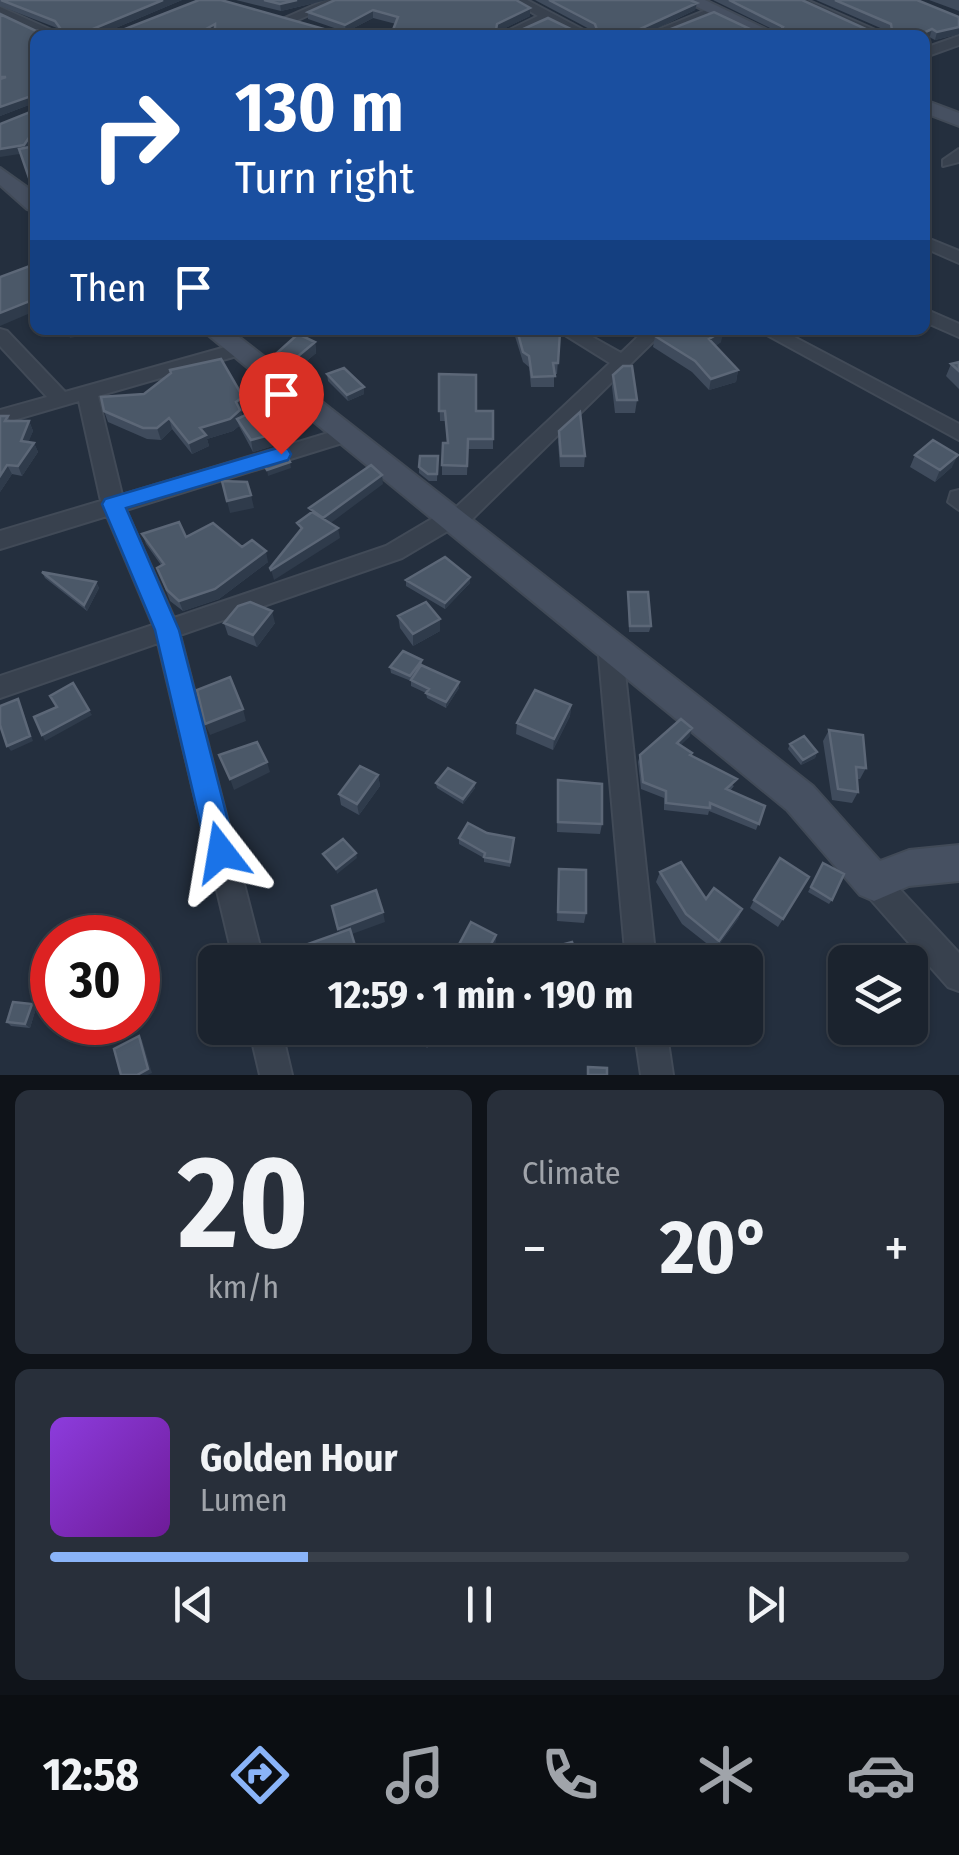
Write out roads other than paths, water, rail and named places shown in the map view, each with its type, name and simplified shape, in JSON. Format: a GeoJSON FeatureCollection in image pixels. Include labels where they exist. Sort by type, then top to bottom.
{"type":"FeatureCollection","features":[{"type":"Feature","properties":{"kind":"street"},"geometry":{"type":"LineString","coordinates":[[286,20],[337,0]]}},
{"type":"Feature","properties":{"kind":"street"},"geometry":{"type":"LineString","coordinates":[[517,0],[576,30]]}},
{"type":"Feature","properties":{"kind":"street"},"geometry":{"type":"LineString","coordinates":[[692,0],[758,30]]}},
{"type":"Feature","properties":{"kind":"street"},"geometry":{"type":"LineString","coordinates":[[796,0],[868,30]]}},
{"type":"Feature","properties":{"kind":"street"},"geometry":{"type":"LineString","coordinates":[[0,11],[40,30]]}},
{"type":"Feature","properties":{"kind":"street"},"geometry":{"type":"LineString","coordinates":[[665,30],[716,11]]}},
{"type":"Feature","properties":{"kind":"street"},"geometry":{"type":"LineString","coordinates":[[268,15],[303,25]]}},
{"type":"Feature","properties":{"kind":"street"},"geometry":{"type":"LineString","coordinates":[[517,30],[548,16]]}},
{"type":"Feature","properties":{"kind":"street"},"geometry":{"type":"LineString","coordinates":[[930,51],[959,40]]}},
{"type":"Feature","properties":{"kind":"street"},"geometry":{"type":"LineString","coordinates":[[930,108],[959,120]]}},
{"type":"Feature","properties":{"kind":"street"},"geometry":{"type":"LineString","coordinates":[[3,184],[30,201]]}},
{"type":"Feature","properties":{"kind":"street"},"geometry":{"type":"LineString","coordinates":[[930,244],[959,258]]}},
{"type":"Feature","properties":{"kind":"street"},"geometry":{"type":"LineString","coordinates":[[930,317],[959,331]]}},
{"type":"Feature","properties":{"kind":"street"},"geometry":{"type":"LineString","coordinates":[[575,335],[620,361]]}},
{"type":"Feature","properties":{"kind":"street"},"geometry":{"type":"LineString","coordinates":[[0,687],[394,552],[448,520],[456,520],[650,335]]}},
{"type":"Feature","properties":{"kind":"street"},"geometry":{"type":"LineString","coordinates":[[776,335],[959,432]]}},
{"type":"Feature","properties":{"kind":"street"},"geometry":{"type":"LineString","coordinates":[[0,336],[61,400]]}},
{"type":"Feature","properties":{"kind":"street"},"geometry":{"type":"LineString","coordinates":[[0,417],[88,392],[227,339],[800,798],[959,976]]}},
{"type":"Feature","properties":{"kind":"street"},"geometry":{"type":"LineString","coordinates":[[88,392],[113,504],[167,630],[244,945]]}},
{"type":"Feature","properties":{"kind":"street"},"geometry":{"type":"LineString","coordinates":[[0,540],[348,434]]}},
{"type":"Feature","properties":{"kind":"street"},"geometry":{"type":"LineString","coordinates":[[610,645],[640,945]]}},
{"type":"Feature","properties":{"kind":"street"},"geometry":{"type":"LineString","coordinates":[[874,882],[909,868],[959,863]]}},
{"type":"Feature","properties":{"kind":"street"},"geometry":{"type":"LineString","coordinates":[[268,1045],[276,1075]]}},
{"type":"Feature","properties":{"kind":"street"},"geometry":{"type":"LineString","coordinates":[[652,1045],[656,1075]]}}]}
